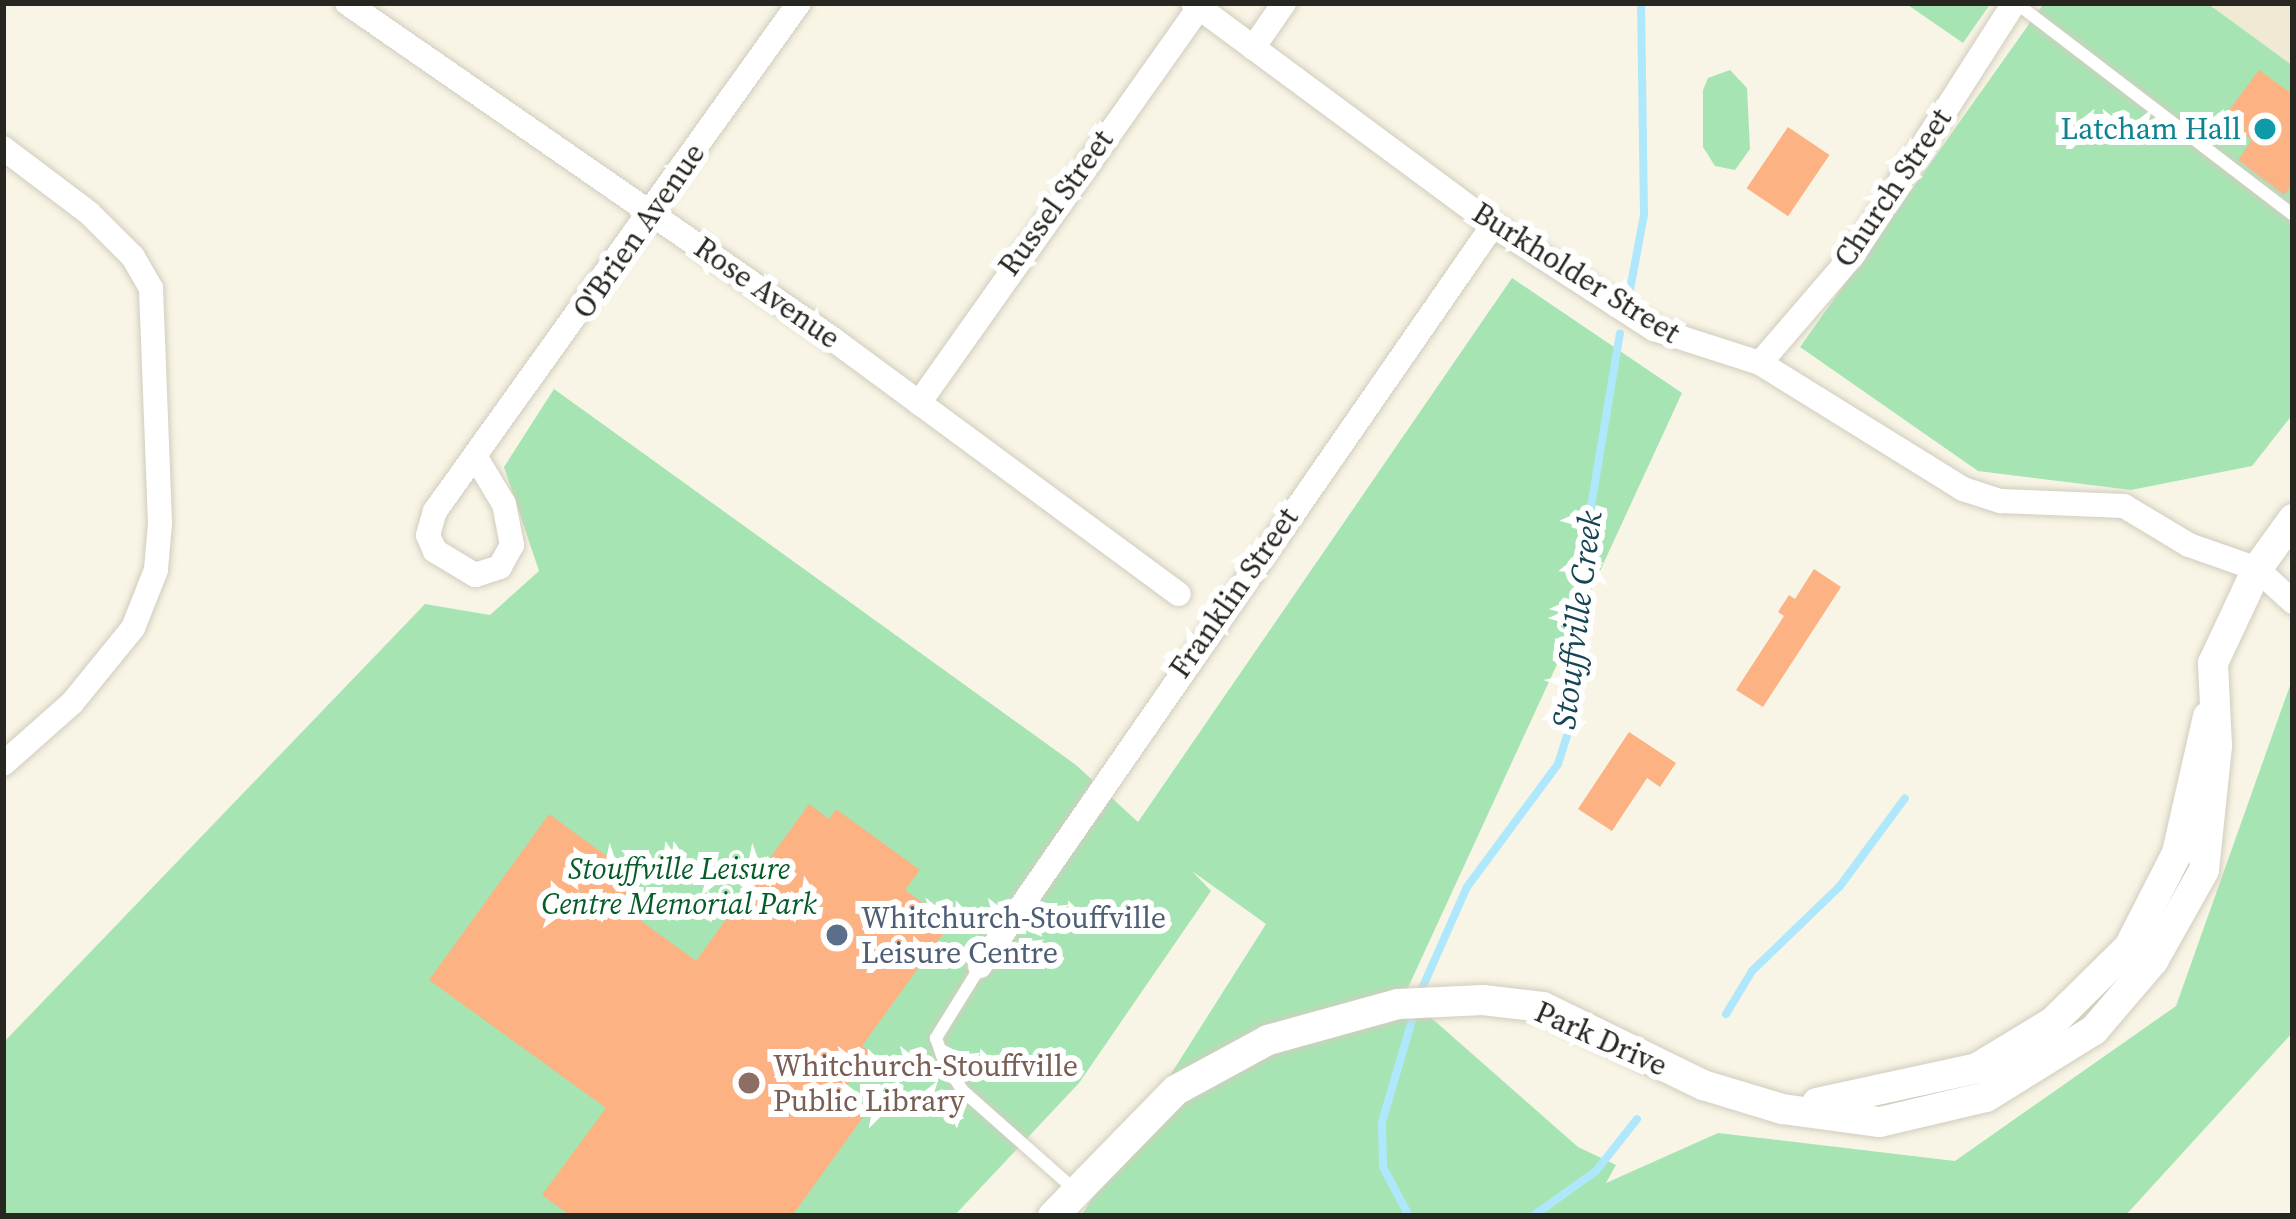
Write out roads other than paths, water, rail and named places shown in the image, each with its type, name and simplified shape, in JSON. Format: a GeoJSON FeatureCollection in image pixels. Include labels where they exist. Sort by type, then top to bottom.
{"type":"FeatureCollection","features":[{"type":"Feature","properties":{"kind":"street","name":"Rose Avenue"},"geometry":{"type":"LineString","coordinates":[[347,3],[653,213],[1179,594]]}},
{"type":"Feature","properties":{"kind":"street","name":"O'Brien Avenue"},"geometry":{"type":"LineString","coordinates":[[475,456],[504,504],[512,545],[500,567],[475,575],[435,551],[428,535],[435,511],[475,456],[653,213],[799,3]]}},
{"type":"Feature","properties":{"kind":"street"},"geometry":{"type":"LineString","coordinates":[[1253,48],[1285,3]]}},
{"type":"Feature","properties":{"kind":"street","name":"Church Street"},"geometry":{"type":"LineString","coordinates":[[1760,363],[1853,255],[2015,3]]}},
{"type":"Feature","properties":{"kind":"street","name":"Burkholder Street"},"geometry":{"type":"LineString","coordinates":[[1196,5],[1493,225],[1678,342],[1760,363],[1963,489],[2001,501],[2124,506],[2189,545],[2257,569]]}},
{"type":"Feature","properties":{"kind":"street","name":"Russel Street"},"geometry":{"type":"LineString","coordinates":[[919,403],[1196,5]]}},
{"type":"Feature","properties":{"kind":"street"},"geometry":{"type":"LineString","coordinates":[[3,148],[89,213],[151,288],[160,523],[156,570],[133,628],[72,703],[3,764]]}},
{"type":"Feature","properties":{"kind":"street","name":"Franklin Street"},"geometry":{"type":"LineString","coordinates":[[980,966],[1493,225]]}},
{"type":"Feature","properties":{"kind":"street","name":"Park Drive"},"geometry":{"type":"LineString","coordinates":[[1053,1216],[1176,1090],[1268,1040],[1356,1010],[1483,1000],[1543,1007],[1703,1085],[1782,1109],[1880,1122],[1985,1096],[2094,1030],[2153,962],[2204,870],[2217,746],[2210,710],[2213,663],[2257,569],[2293,520]]}},
{"type":"Feature","properties":{"kind":"street"},"geometry":{"type":"LineString","coordinates":[[2257,569],[2293,602]]}},
{"type":"Feature","properties":{"kind":"lane"},"geometry":{"type":"LineString","coordinates":[[2015,3],[2293,214]]}},
{"type":"Feature","properties":{"kind":"lane"},"geometry":{"type":"LineString","coordinates":[[980,966],[936,1038],[944,1061],[962,1090],[1077,1192]]}},
{"type":"Feature","properties":{"kind":"waterway","name":"Stouffville Creek"},"geometry":{"type":"LineString","coordinates":[[1629,295],[1644,215],[1641,3]]}},
{"type":"Feature","properties":{"kind":"waterway","name":"Stouffville Creek"},"geometry":{"type":"LineString","coordinates":[[1420,993],[1467,887],[1558,764],[1572,720],[1577,590],[1620,334]]}},
{"type":"Feature","properties":{"kind":"waterway"},"geometry":{"type":"LineString","coordinates":[[1726,1014],[1752,971],[1840,886],[1905,798]]}},
{"type":"Feature","properties":{"kind":"waterway","name":"Stouffville Creek"},"geometry":{"type":"LineString","coordinates":[[1409,1216],[1383,1167],[1382,1122],[1414,1013]]}},
{"type":"Feature","properties":{"kind":"waterway"},"geometry":{"type":"LineString","coordinates":[[1533,1216],[1596,1171],[1637,1119]]}},
{"type":"Feature","properties":{"kind":"place","name":"Latcham Hall"},"geometry":{"type":"Point","coordinates":[2265,129]}},
{"type":"Feature","properties":{"kind":"place","name":"Whitchurch-Stouffville Leisure Centre"},"geometry":{"type":"Point","coordinates":[837,935]}},
{"type":"Feature","properties":{"kind":"place","name":"Whitchurch-Stouffville Public Library"},"geometry":{"type":"Point","coordinates":[749,1083]}},
{"type":"Feature","properties":{"kind":"park label","name":"Stouffville Leisure Centre Memorial Park"},"geometry":{"type":"Point","coordinates":[679,886]}}]}
